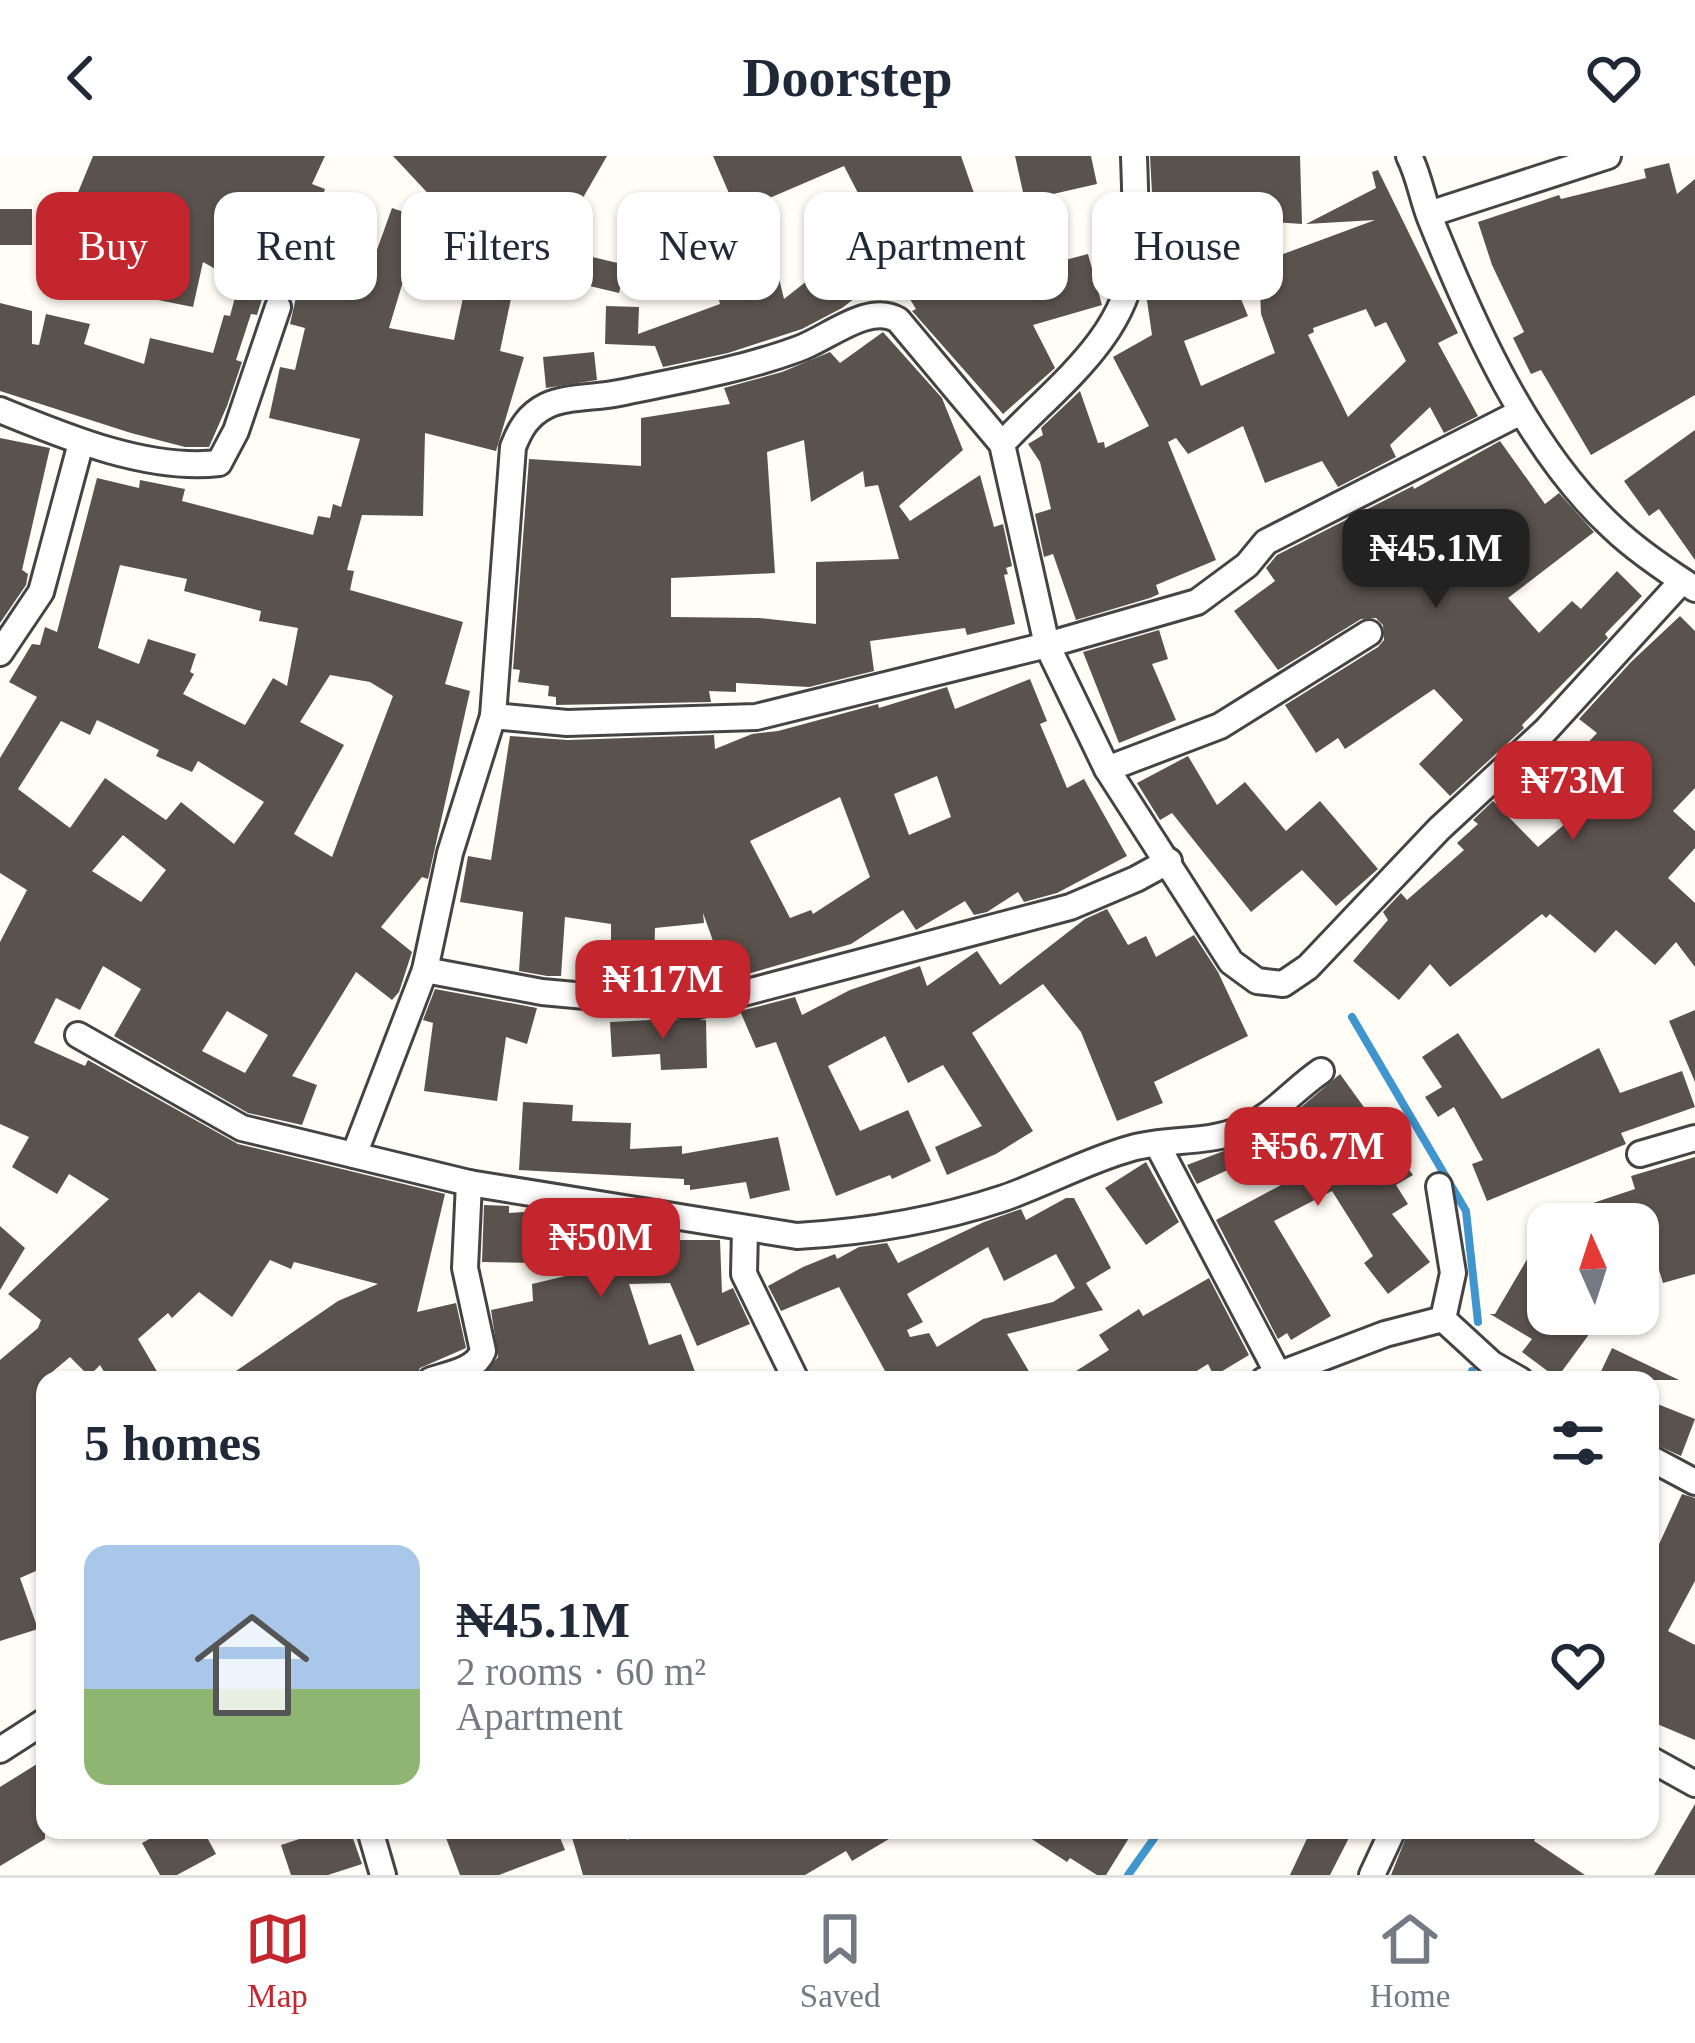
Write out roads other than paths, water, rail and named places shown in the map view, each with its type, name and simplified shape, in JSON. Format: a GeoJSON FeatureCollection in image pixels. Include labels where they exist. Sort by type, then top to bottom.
{"type":"FeatureCollection","features":[{"type":"Feature","properties":{"kind":"street"},"geometry":{"type":"LineString","coordinates":[[1002,444],[1098,346],[1126,295],[1134,260],[1134,156]]}},
{"type":"Feature","properties":{"kind":"street"},"geometry":{"type":"LineString","coordinates":[[354,1155],[425,970],[450,853],[494,716],[513,448],[528,418],[549,404],[616,394],[766,359],[826,338],[856,321],[888,314],[1002,444],[1047,645],[1107,769],[1231,962],[1257,981],[1283,984],[1308,967],[1439,829],[1546,730],[1689,585],[1612,527],[1522,412],[1490,354],[1409,156]]}},
{"type":"Feature","properties":{"kind":"street"},"geometry":{"type":"LineString","coordinates":[[1429,214],[1608,156]]}},
{"type":"Feature","properties":{"kind":"street"},"geometry":{"type":"LineString","coordinates":[[0,410],[81,443],[193,466],[219,463],[236,431],[278,307]]}},
{"type":"Feature","properties":{"kind":"street"},"geometry":{"type":"LineString","coordinates":[[494,716],[567,723],[756,717],[1198,602],[1267,542],[1522,412]]}},
{"type":"Feature","properties":{"kind":"street"},"geometry":{"type":"LineString","coordinates":[[0,653],[40,592],[81,443]]}},
{"type":"Feature","properties":{"kind":"street"},"geometry":{"type":"LineString","coordinates":[[1107,769],[1220,726],[1370,633]]}},
{"type":"Feature","properties":{"kind":"street"},"geometry":{"type":"LineString","coordinates":[[425,970],[542,992],[694,1006],[1070,907],[1169,861]]}},
{"type":"Feature","properties":{"kind":"street"},"geometry":{"type":"LineString","coordinates":[[78,1035],[242,1128],[469,1183],[797,1236],[846,1233],[949,1213],[1000,1199],[1134,1147],[1187,1143],[1241,1130],[1280,1106],[1321,1071]]}},
{"type":"Feature","properties":{"kind":"street"},"geometry":{"type":"LineString","coordinates":[[1640,1154],[1695,1138]]}},
{"type":"Feature","properties":{"kind":"street"},"geometry":{"type":"LineString","coordinates":[[1157,1144],[1268,1371]]}},
{"type":"Feature","properties":{"kind":"street"},"geometry":{"type":"LineString","coordinates":[[457,1371],[479,1361],[483,1351],[465,1268],[469,1183]]}},
{"type":"Feature","properties":{"kind":"street"},"geometry":{"type":"LineString","coordinates":[[1439,1186],[1453,1273],[1443,1319]]}},
{"type":"Feature","properties":{"kind":"street"},"geometry":{"type":"LineString","coordinates":[[745,1229],[744,1274],[792,1371]]}},
{"type":"Feature","properties":{"kind":"street"},"geometry":{"type":"LineString","coordinates":[[1287,1371],[1385,1334],[1443,1319]]}},
{"type":"Feature","properties":{"kind":"street"},"geometry":{"type":"LineString","coordinates":[[1443,1319],[1504,1371]]}},
{"type":"Feature","properties":{"kind":"street"},"geometry":{"type":"LineString","coordinates":[[1659,1463],[1695,1482]]}},
{"type":"Feature","properties":{"kind":"street"},"geometry":{"type":"LineString","coordinates":[[0,1750],[36,1727]]}},
{"type":"Feature","properties":{"kind":"street"},"geometry":{"type":"LineString","coordinates":[[1659,1765],[1695,1784]]}},
{"type":"Feature","properties":{"kind":"street"},"geometry":{"type":"LineString","coordinates":[[371,1839],[376,1872]]}},
{"type":"Feature","properties":{"kind":"street"},"geometry":{"type":"LineString","coordinates":[[1372,1875],[1389,1839]]}},
{"type":"Feature","properties":{"kind":"waterway"},"geometry":{"type":"LineString","coordinates":[[1352,1017],[1466,1211],[1478,1322]]}},
{"type":"Feature","properties":{"kind":"waterway"},"geometry":{"type":"LineString","coordinates":[[1128,1875],[1154,1839]]}}]}
